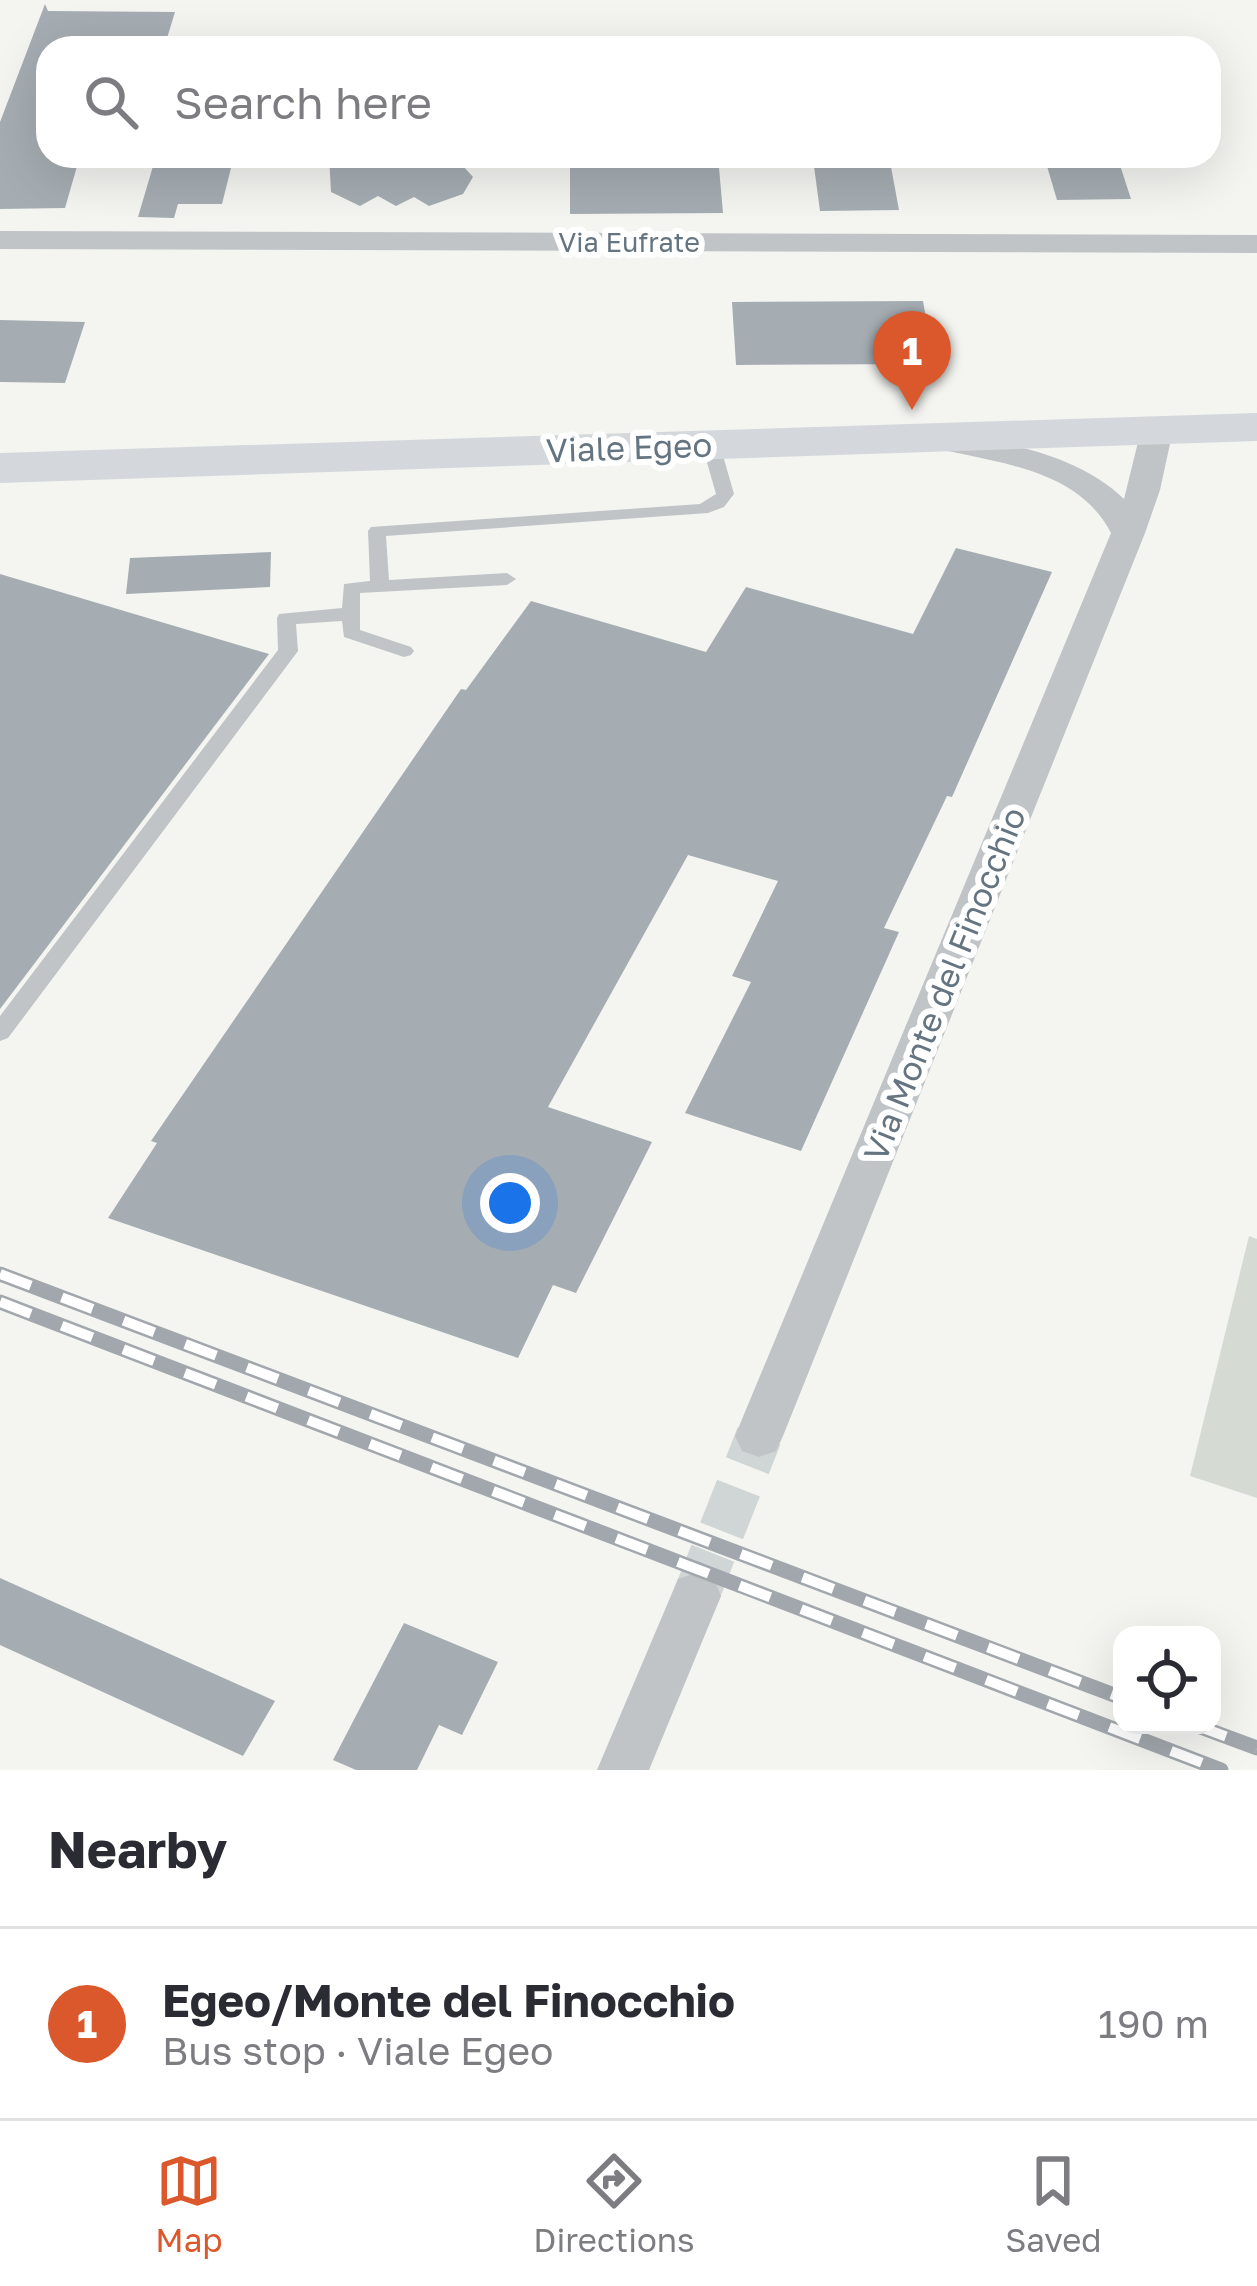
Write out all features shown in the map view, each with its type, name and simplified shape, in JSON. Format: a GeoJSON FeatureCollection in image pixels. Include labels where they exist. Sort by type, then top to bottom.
{"type":"FeatureCollection","features":[{"type":"Feature","properties":{"kind":"main road","name":"Viale Egeo"},"geometry":{"type":"LineString","coordinates":[[0,468],[1257,427]]}},
{"type":"Feature","properties":{"kind":"street","name":"Via Eufrate"},"geometry":{"type":"LineString","coordinates":[[0,240],[1257,244]]}},
{"type":"Feature","properties":{"kind":"street","name":"Via Monte del Finocchio"},"geometry":{"type":"LineString","coordinates":[[759,1436],[1128,532],[1144,490],[1156,430]]}},
{"type":"Feature","properties":{"kind":"street"},"geometry":{"type":"LineString","coordinates":[[932,438],[1088,484],[1119,509],[1128,532]]}},
{"type":"Feature","properties":{"kind":"street"},"geometry":{"type":"LineString","coordinates":[[622,1770],[696,1595]]}},
{"type":"Feature","properties":{"kind":"lane"},"geometry":{"type":"LineString","coordinates":[[380,586],[376,531],[702,509],[718,503],[724,494],[711,445]]}},
{"type":"Feature","properties":{"kind":"lane"},"geometry":{"type":"LineString","coordinates":[[404,651],[351,633],[351,588],[507,580]]}},
{"type":"Feature","properties":{"kind":"lane"},"geometry":{"type":"LineString","coordinates":[[0,1032],[288,651],[286,618],[351,614]]}},
{"type":"Feature","properties":{"kind":"shaded area"},"geometry":{"type":"Polygon","coordinates":[[[1249,1236],[1257,1239],[1257,1498],[1190,1476],[1249,1236]]]}},
{"type":"Feature","properties":{"kind":"building"},"geometry":{"type":"Polygon","coordinates":[[[45,4],[48,11],[175,12],[168,36],[36,36],[36,168],[77,168],[65,208],[0,209],[0,122],[45,4]]]}},
{"type":"Feature","properties":{"kind":"building"},"geometry":{"type":"Polygon","coordinates":[[[152,168],[231,168],[222,204],[178,204],[174,218],[138,217],[152,168]]]}},
{"type":"Feature","properties":{"kind":"building"},"geometry":{"type":"Polygon","coordinates":[[[330,168],[465,168],[473,177],[463,194],[429,206],[414,197],[396,206],[378,196],[360,206],[331,192],[330,168]]]}},
{"type":"Feature","properties":{"kind":"building"},"geometry":{"type":"Polygon","coordinates":[[[570,168],[719,168],[723,213],[570,214],[570,168]]]}},
{"type":"Feature","properties":{"kind":"building"},"geometry":{"type":"Polygon","coordinates":[[[814,168],[891,168],[899,210],[820,211],[814,168]]]}},
{"type":"Feature","properties":{"kind":"building"},"geometry":{"type":"Polygon","coordinates":[[[1048,168],[1121,168],[1131,199],[1057,200],[1048,168]]]}},
{"type":"Feature","properties":{"kind":"building"},"geometry":{"type":"Polygon","coordinates":[[[923,301],[934,364],[736,365],[732,302],[923,301]]]}},
{"type":"Feature","properties":{"kind":"building"},"geometry":{"type":"Polygon","coordinates":[[[0,320],[85,322],[65,383],[0,382],[0,320]]]}},
{"type":"Feature","properties":{"kind":"building"},"geometry":{"type":"Polygon","coordinates":[[[956,548],[1052,572],[952,797],[947,796],[884,928],[899,932],[801,1151],[685,1113],[751,982],[732,976],[778,881],[688,855],[548,1107],[652,1142],[576,1293],[553,1285],[518,1358],[108,1218],[157,1143],[151,1141],[461,689],[466,690],[531,601],[706,652],[746,587],[913,634],[956,548]]]}},
{"type":"Feature","properties":{"kind":"building"},"geometry":{"type":"Polygon","coordinates":[[[271,552],[270,587],[126,594],[130,558],[271,552]]]}},
{"type":"Feature","properties":{"kind":"building"},"geometry":{"type":"Polygon","coordinates":[[[0,574],[269,654],[0,1009],[0,574]]]}},
{"type":"Feature","properties":{"kind":"building"},"geometry":{"type":"Polygon","coordinates":[[[0,1578],[275,1701],[243,1756],[0,1645],[0,1578]]]}},
{"type":"Feature","properties":{"kind":"building"},"geometry":{"type":"Polygon","coordinates":[[[404,1623],[498,1662],[462,1735],[439,1725],[417,1770],[356,1770],[333,1760],[404,1623]]]}},
{"type":"Feature","properties":{"kind":"tunnel"},"geometry":{"type":"LineString","coordinates":[[696,1596],[759,1436]]}},
{"type":"Feature","properties":{"kind":"railway"},"geometry":{"type":"LineString","coordinates":[[0,1274],[1113,1695]]}},
{"type":"Feature","properties":{"kind":"railway"},"geometry":{"type":"LineString","coordinates":[[0,1302],[1221,1770]]}},
{"type":"Feature","properties":{"kind":"railway"},"geometry":{"type":"LineString","coordinates":[[1219,1734],[1257,1748]]}},
{"type":"Feature","properties":{"kind":"place","name":"Egeo/Monte del Finocchio"},"geometry":{"type":"Point","coordinates":[912,410]}}]}
